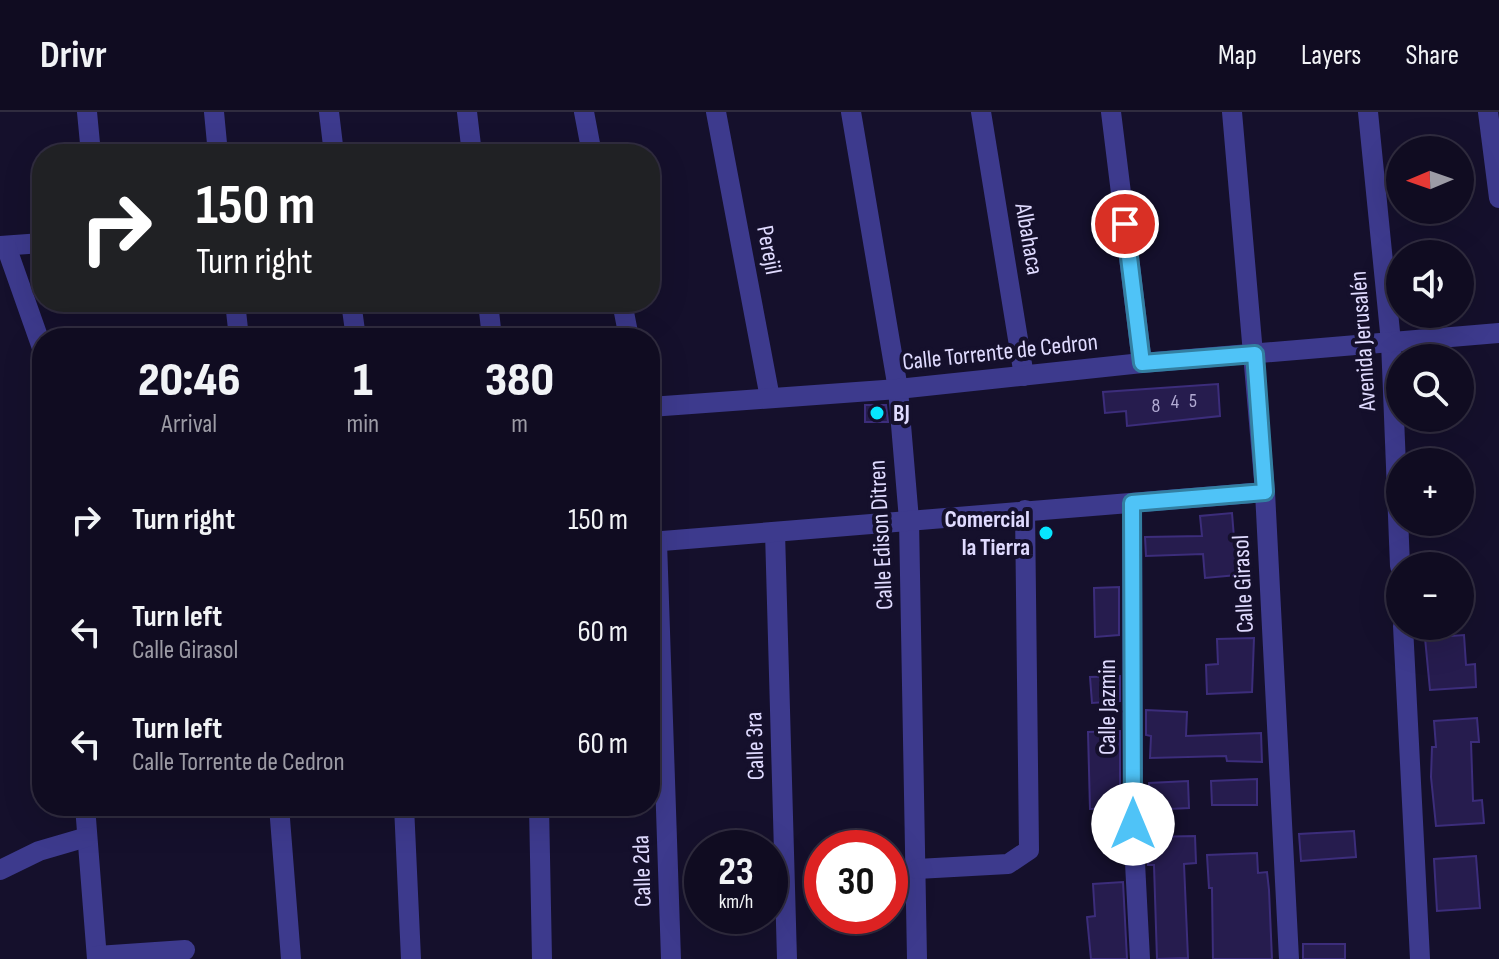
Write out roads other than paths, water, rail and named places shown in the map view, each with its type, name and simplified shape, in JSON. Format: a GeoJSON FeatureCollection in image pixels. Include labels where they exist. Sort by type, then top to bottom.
{"type":"FeatureCollection","features":[{"type":"Feature","properties":{"kind":"street"},"geometry":{"type":"LineString","coordinates":[[87,112],[90,144]]}},
{"type":"Feature","properties":{"kind":"street"},"geometry":{"type":"LineString","coordinates":[[214,112],[217,144]]}},
{"type":"Feature","properties":{"kind":"street"},"geometry":{"type":"LineString","coordinates":[[329,112],[333,144]]}},
{"type":"Feature","properties":{"kind":"street"},"geometry":{"type":"LineString","coordinates":[[467,112],[471,144]]}},
{"type":"Feature","properties":{"kind":"street"},"geometry":{"type":"LineString","coordinates":[[584,112],[590,144]]}},
{"type":"Feature","properties":{"kind":"street","name":"Perejil"},"geometry":{"type":"LineString","coordinates":[[716,112],[770,398]]}},
{"type":"Feature","properties":{"kind":"street","name":"Calle Edison Ditren"},"geometry":{"type":"LineString","coordinates":[[851,112],[898,389],[909,520],[917,959]]}},
{"type":"Feature","properties":{"kind":"street","name":"Albahaca"},"geometry":{"type":"LineString","coordinates":[[981,112],[1024,376]]}},
{"type":"Feature","properties":{"kind":"street"},"geometry":{"type":"LineString","coordinates":[[1111,112],[1142,363]]}},
{"type":"Feature","properties":{"kind":"street","name":"Calle Girasol"},"geometry":{"type":"LineString","coordinates":[[1232,112],[1265,492],[1289,959]]}},
{"type":"Feature","properties":{"kind":"street","name":"Avenida Jerusalén"},"geometry":{"type":"LineString","coordinates":[[1368,112],[1391,342],[1399,552]]}},
{"type":"Feature","properties":{"kind":"street"},"geometry":{"type":"LineString","coordinates":[[1488,112],[1499,198]]}},
{"type":"Feature","properties":{"kind":"street"},"geometry":{"type":"LineString","coordinates":[[32,244],[3,246],[34,328]]}},
{"type":"Feature","properties":{"kind":"street","name":"Calle Torrente de Cedron"},"geometry":{"type":"LineString","coordinates":[[660,406],[898,389],[1142,363],[1499,333]]}},
{"type":"Feature","properties":{"kind":"street"},"geometry":{"type":"LineString","coordinates":[[660,541],[1265,492]]}},
{"type":"Feature","properties":{"kind":"street","name":"Calle Jazmin"},"geometry":{"type":"LineString","coordinates":[[1132,503],[1133,824],[1140,959]]}},
{"type":"Feature","properties":{"kind":"street"},"geometry":{"type":"LineString","coordinates":[[917,869],[1008,864],[1029,850],[1025,510]]}},
{"type":"Feature","properties":{"kind":"street","name":"Calle 3ra"},"geometry":{"type":"LineString","coordinates":[[775,532],[787,959]]}},
{"type":"Feature","properties":{"kind":"street"},"geometry":{"type":"LineString","coordinates":[[1404,640],[1420,959]]}},
{"type":"Feature","properties":{"kind":"street","name":"Calle 2da"},"geometry":{"type":"LineString","coordinates":[[660,704],[671,959]]}},
{"type":"Feature","properties":{"kind":"street"},"geometry":{"type":"LineString","coordinates":[[86,816],[97,957],[185,950]]}},
{"type":"Feature","properties":{"kind":"street"},"geometry":{"type":"LineString","coordinates":[[280,816],[291,959]]}},
{"type":"Feature","properties":{"kind":"street"},"geometry":{"type":"LineString","coordinates":[[404,816],[411,959]]}},
{"type":"Feature","properties":{"kind":"street"},"geometry":{"type":"LineString","coordinates":[[539,816],[542,959]]}},
{"type":"Feature","properties":{"kind":"street"},"geometry":{"type":"LineString","coordinates":[[0,870],[39,851],[87,837]]}},
{"type":"Feature","properties":{"kind":"place","name":"BJ"},"geometry":{"type":"Point","coordinates":[877,413]}},
{"type":"Feature","properties":{"kind":"place","name":"Comercial la Tierra"},"geometry":{"type":"Point","coordinates":[1046,533]}}]}
